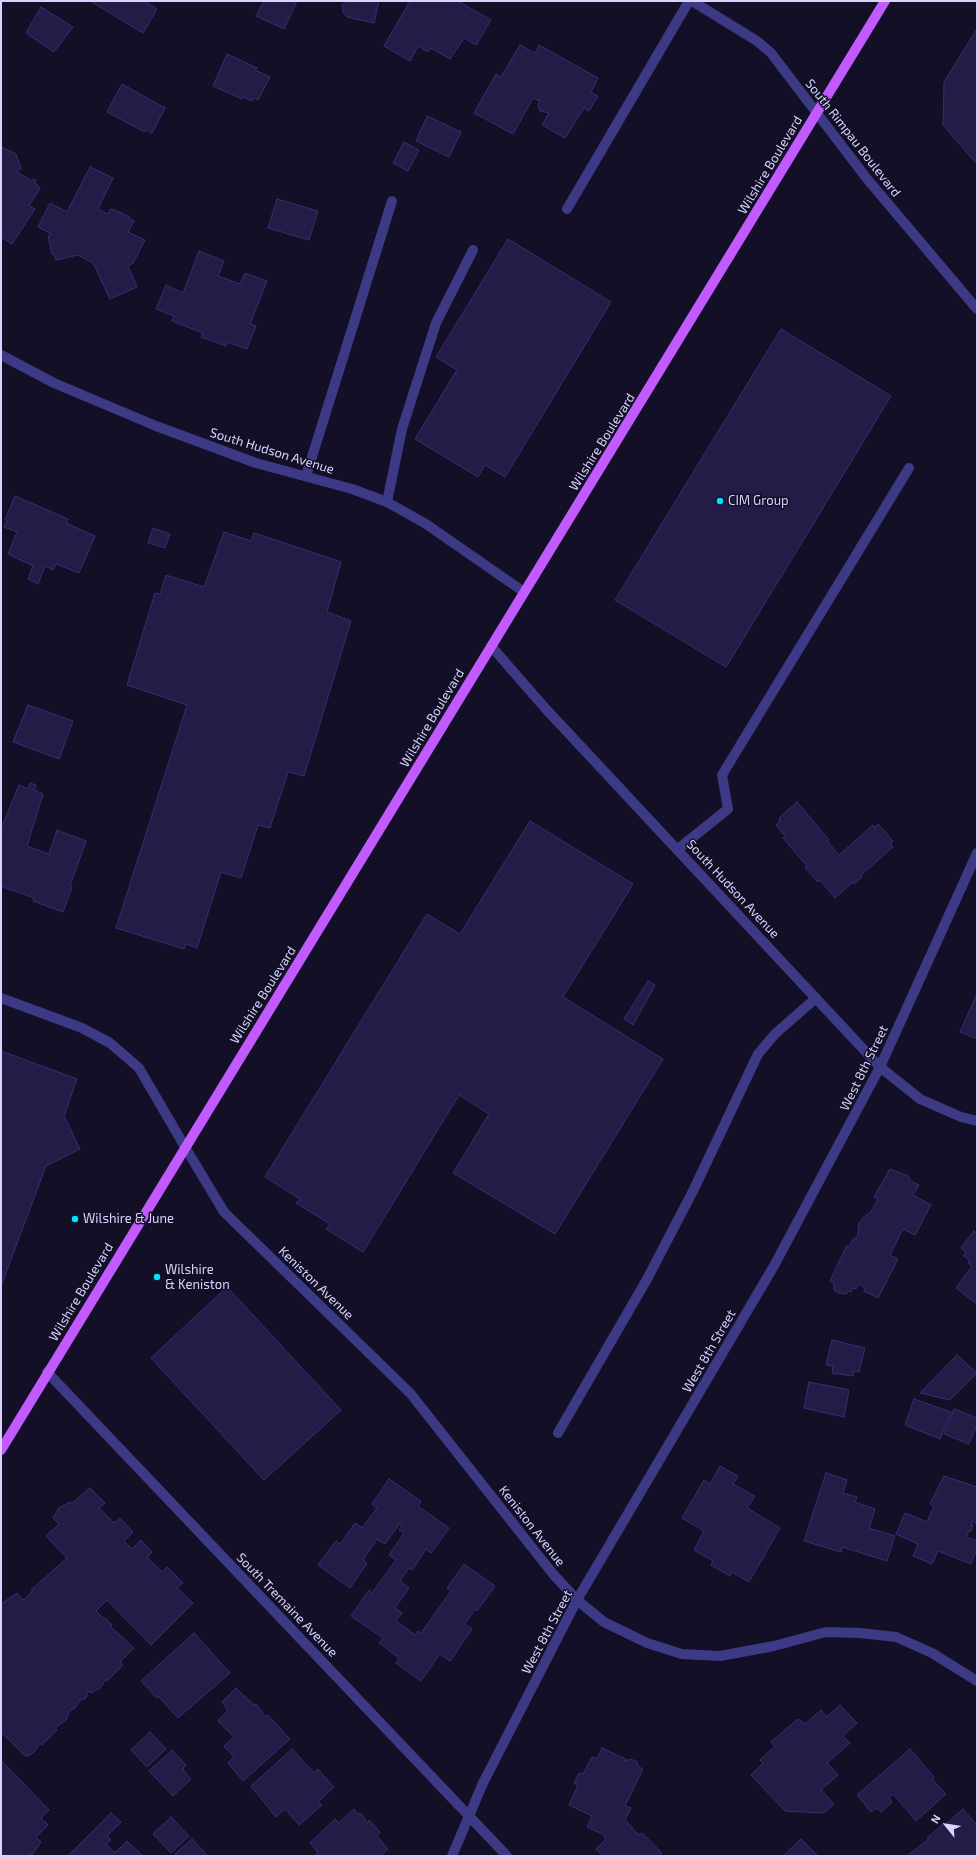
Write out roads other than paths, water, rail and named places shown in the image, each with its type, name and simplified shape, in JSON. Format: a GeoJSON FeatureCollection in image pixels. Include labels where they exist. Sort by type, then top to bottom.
{"type":"FeatureCollection","features":[{"type":"Feature","properties":{"kind":"main road","name":"Wilshire Boulevard"},"geometry":{"type":"LineString","coordinates":[[1,1450],[47,1372],[524,592],[624,432],[885,1]]}},
{"type":"Feature","properties":{"kind":"street","name":"South Rimpau Boulevard"},"geometry":{"type":"LineString","coordinates":[[691,1],[758,41],[771,52],[868,180],[977,309]]}},
{"type":"Feature","properties":{"kind":"street"},"geometry":{"type":"LineString","coordinates":[[567,209],[691,1]]}},
{"type":"Feature","properties":{"kind":"street"},"geometry":{"type":"LineString","coordinates":[[306,476],[392,201]]}},
{"type":"Feature","properties":{"kind":"street"},"geometry":{"type":"LineString","coordinates":[[388,502],[402,429],[436,323],[473,250]]}},
{"type":"Feature","properties":{"kind":"street","name":"South Hudson Avenue"},"geometry":{"type":"LineString","coordinates":[[1,355],[54,382],[156,426],[256,463],[352,489],[388,502],[426,524],[524,592]]}},
{"type":"Feature","properties":{"kind":"street"},"geometry":{"type":"LineString","coordinates":[[678,849],[728,809],[722,774],[909,468]]}},
{"type":"Feature","properties":{"kind":"street","name":"South Hudson Avenue"},"geometry":{"type":"LineString","coordinates":[[491,646],[545,708],[678,849],[880,1068],[920,1099],[961,1117],[977,1120]]}},
{"type":"Feature","properties":{"kind":"street","name":"West 8th Street"},"geometry":{"type":"LineString","coordinates":[[452,1856],[483,1783],[577,1600],[775,1264],[880,1068],[977,853]]}},
{"type":"Feature","properties":{"kind":"street","name":"Keniston Avenue"},"geometry":{"type":"LineString","coordinates":[[1,998],[82,1028],[110,1043],[139,1068],[224,1212],[410,1393],[553,1574],[577,1600],[612,1626],[647,1643],[682,1654],[720,1656],[774,1646],[826,1632],[860,1632],[896,1637],[932,1653],[977,1681]]}},
{"type":"Feature","properties":{"kind":"street"},"geometry":{"type":"LineString","coordinates":[[558,1433],[653,1267],[693,1191],[758,1054],[775,1034],[816,998]]}},
{"type":"Feature","properties":{"kind":"street","name":"South Tremaine Avenue"},"geometry":{"type":"LineString","coordinates":[[47,1372],[469,1814],[507,1856]]}},
{"type":"Feature","properties":{"kind":"place","name":"CIM Group"},"geometry":{"type":"Point","coordinates":[720,501]}},
{"type":"Feature","properties":{"kind":"place","name":"Wilshire & June"},"geometry":{"type":"Point","coordinates":[75,1219]}},
{"type":"Feature","properties":{"kind":"place","name":"Wilshire & Keniston"},"geometry":{"type":"Point","coordinates":[157,1277]}}]}
